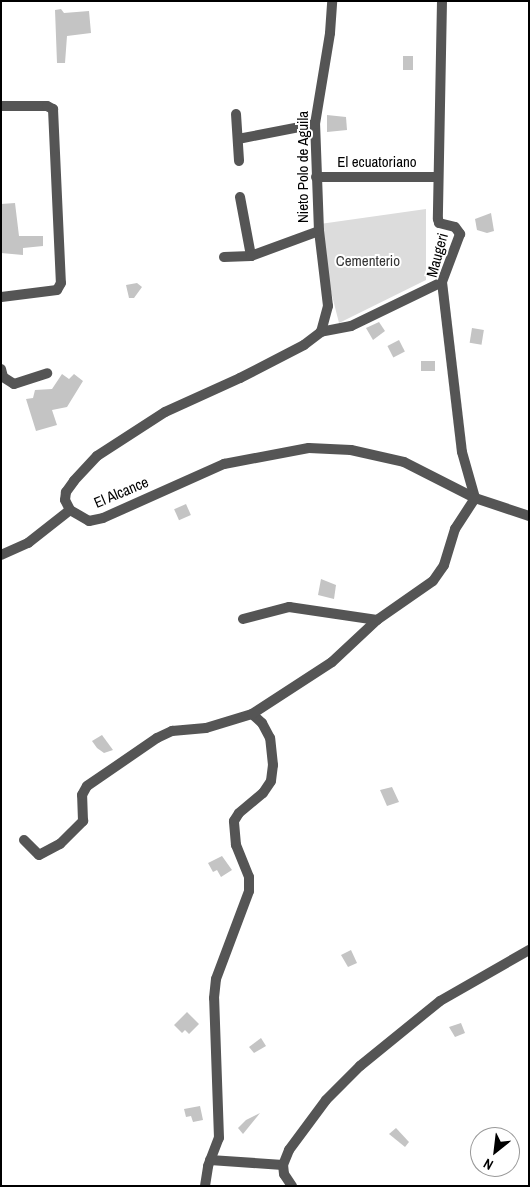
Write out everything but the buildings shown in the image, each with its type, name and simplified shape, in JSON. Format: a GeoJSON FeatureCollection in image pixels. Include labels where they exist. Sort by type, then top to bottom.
{"type":"FeatureCollection","features":[{"type":"Feature","properties":{"kind":"street","name":"Nieto Polo de Aguila"},"geometry":{"type":"LineString","coordinates":[[321,332],[328,306],[318,231],[315,124],[330,33],[332,1]]}},
{"type":"Feature","properties":{"kind":"street","name":"Maugeri"},"geometry":{"type":"LineString","coordinates":[[442,1],[438,177],[439,223],[455,227],[460,234],[442,282],[462,452],[475,498]]}},
{"type":"Feature","properties":{"kind":"street"},"geometry":{"type":"LineString","coordinates":[[1,106],[47,106],[53,109],[62,283],[53,291],[1,297]]}},
{"type":"Feature","properties":{"kind":"street"},"geometry":{"type":"LineString","coordinates":[[236,114],[239,160]]}},
{"type":"Feature","properties":{"kind":"street"},"geometry":{"type":"LineString","coordinates":[[238,140],[315,124]]}},
{"type":"Feature","properties":{"kind":"street","name":"El ecuatoriano"},"geometry":{"type":"LineString","coordinates":[[316,178],[438,177]]}},
{"type":"Feature","properties":{"kind":"street"},"geometry":{"type":"LineString","coordinates":[[240,197],[251,256]]}},
{"type":"Feature","properties":{"kind":"street"},"geometry":{"type":"LineString","coordinates":[[224,257],[251,256],[318,231]]}},
{"type":"Feature","properties":{"kind":"street","name":"El Alcance"},"geometry":{"type":"LineString","coordinates":[[442,282],[351,326],[321,332],[304,344],[240,378],[166,412],[96,456],[66,492],[70,510],[78,518],[89,521],[103,518],[224,464],[309,448],[351,450],[380,455],[404,462],[475,498],[529,516]]}},
{"type":"Feature","properties":{"kind":"street"},"geometry":{"type":"LineString","coordinates":[[1,369],[3,377],[14,384],[47,373]]}},
{"type":"Feature","properties":{"kind":"street"},"geometry":{"type":"LineString","coordinates":[[24,840],[39,855],[60,844],[83,821],[82,795],[87,786],[157,738],[172,731],[206,728],[252,714],[332,662],[377,620],[440,573],[450,538],[475,498]]}},
{"type":"Feature","properties":{"kind":"street"},"geometry":{"type":"LineString","coordinates":[[1,555],[28,543],[70,510]]}},
{"type":"Feature","properties":{"kind":"street"},"geometry":{"type":"LineString","coordinates":[[243,620],[289,607],[377,620]]}},
{"type":"Feature","properties":{"kind":"street"},"geometry":{"type":"LineString","coordinates":[[205,1186],[210,1160],[218,1138],[214,998],[216,979],[249,892],[249,877],[236,845],[234,822],[239,813],[263,793],[271,781],[273,765],[270,738],[262,723],[252,714]]}},
{"type":"Feature","properties":{"kind":"street"},"geometry":{"type":"LineString","coordinates":[[289,1185],[283,1165],[300,1133],[326,1100],[360,1066],[440,1001],[529,950]]}},
{"type":"Feature","properties":{"kind":"street"},"geometry":{"type":"LineString","coordinates":[[210,1160],[283,1165]]}},
{"type":"Feature","properties":{"kind":"green space","name":"Cementerio"},"geometry":{"type":"Polygon","coordinates":[[[426,209],[426,280],[339,323],[326,272],[320,224],[426,209]]]}}]}
